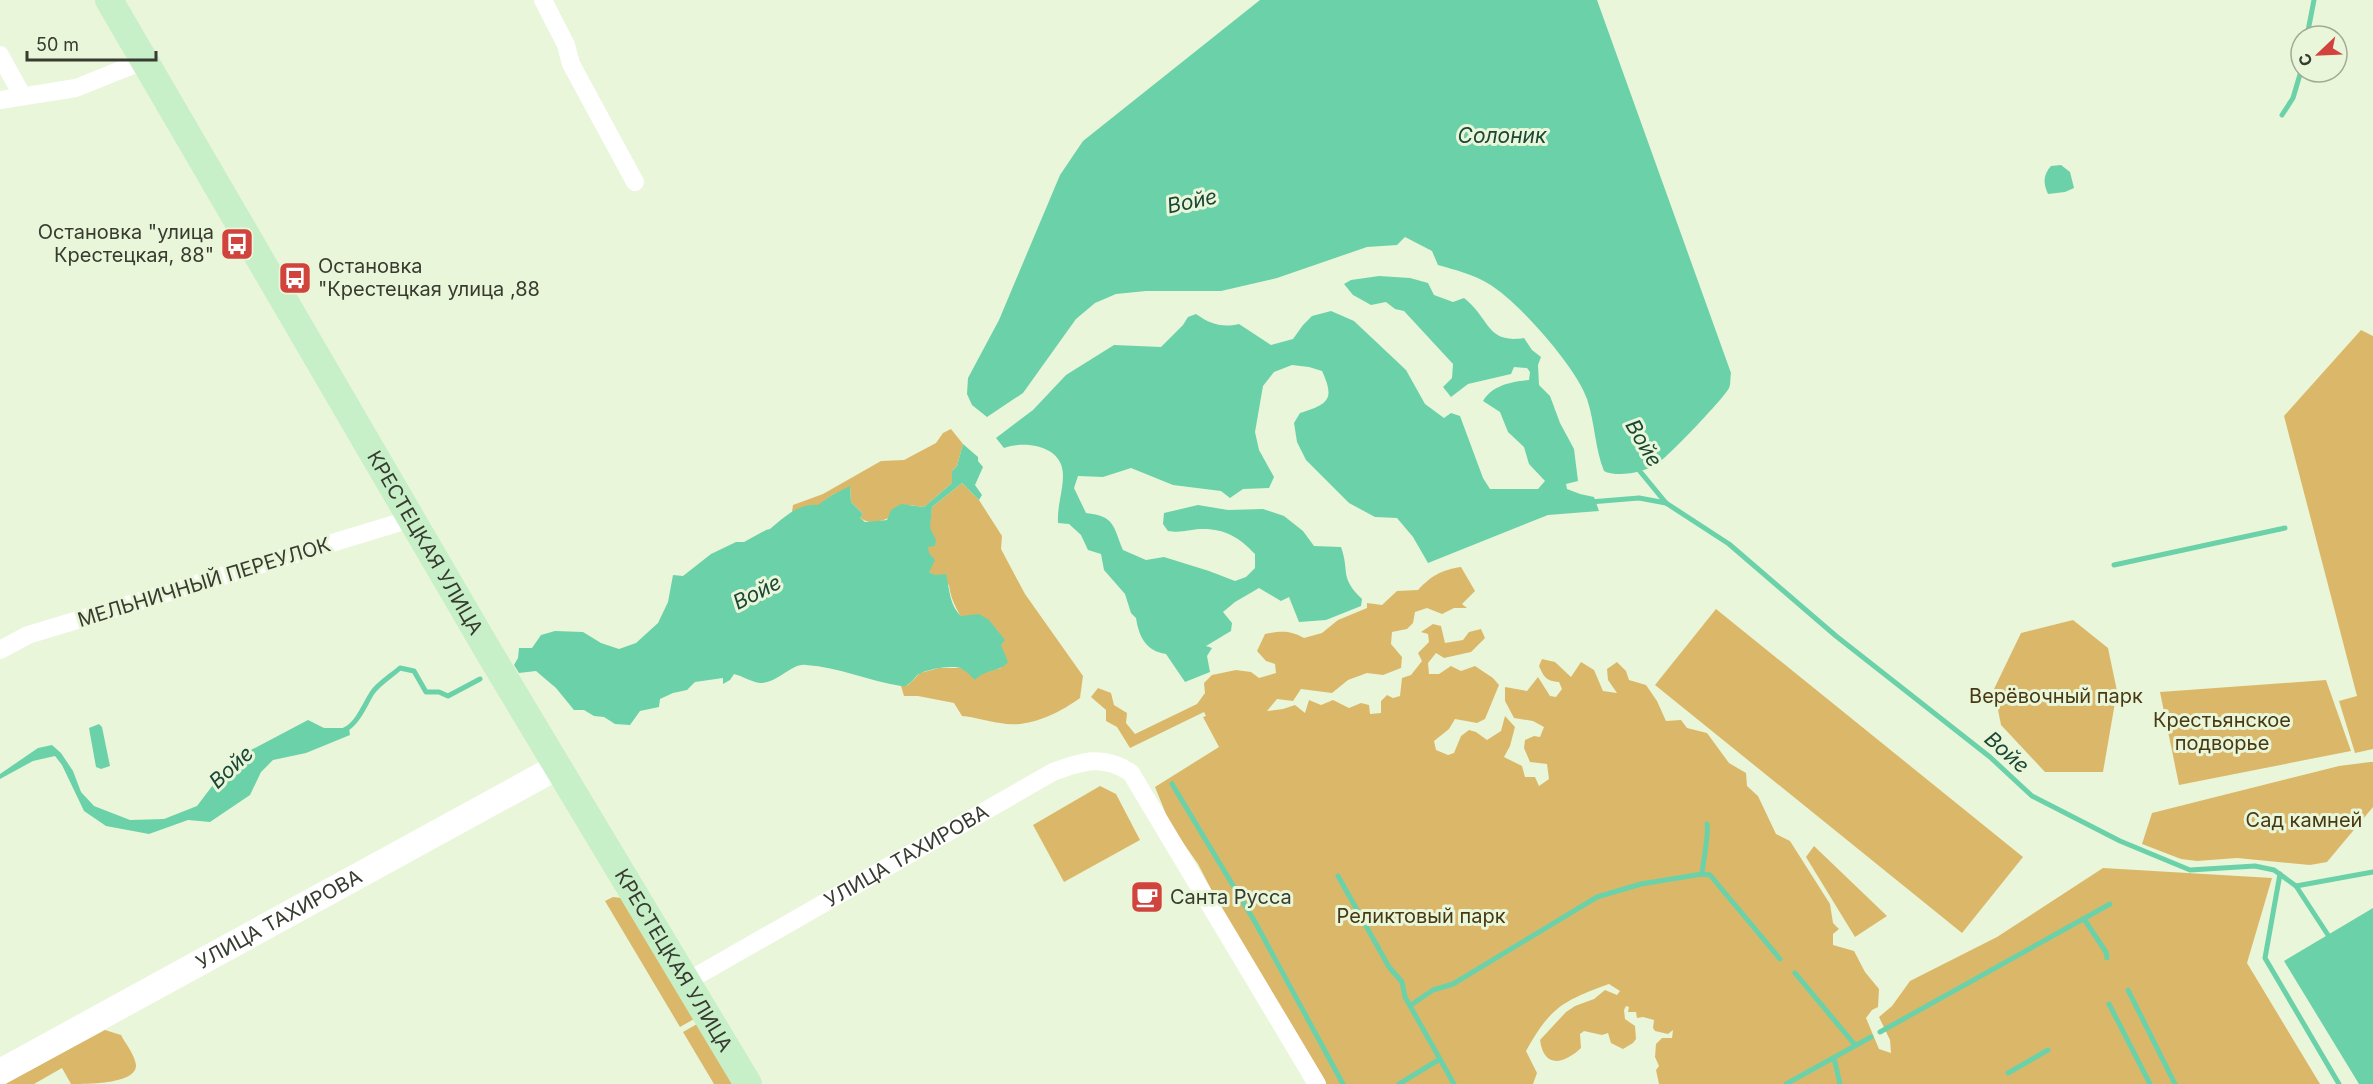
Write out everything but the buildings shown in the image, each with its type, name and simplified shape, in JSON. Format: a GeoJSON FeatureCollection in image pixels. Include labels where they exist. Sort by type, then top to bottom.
{"type":"FeatureCollection","features":[{"type":"Feature","properties":{"kind":"main road","name":"КРЕСТЕЦКАЯ УЛИЦА"},"geometry":{"type":"LineString","coordinates":[[109,0],[557,767],[748,1084]]}},
{"type":"Feature","properties":{"kind":"main road","name":"УЛИЦА ТАХИРОВА"},"geometry":{"type":"LineString","coordinates":[[0,1072],[557,767]]}},
{"type":"Feature","properties":{"kind":"street"},"geometry":{"type":"LineString","coordinates":[[543,0],[566,45],[571,64],[635,182]]}},
{"type":"Feature","properties":{"kind":"street"},"geometry":{"type":"LineString","coordinates":[[0,55],[22,95]]}},
{"type":"Feature","properties":{"kind":"street"},"geometry":{"type":"LineString","coordinates":[[0,100],[76,88],[143,61]]}},
{"type":"Feature","properties":{"kind":"street","name":"МЕЛЬНИЧНЫЙ ПЕРЕУЛОК"},"geometry":{"type":"LineString","coordinates":[[0,650],[28,635],[411,519]]}},
{"type":"Feature","properties":{"kind":"street","name":"УЛИЦА ТАХИРОВА"},"geometry":{"type":"LineString","coordinates":[[686,982],[1053,772],[1083,761],[1119,764],[1131,773],[1317,1084]]}},
{"type":"Feature","properties":{"kind":"green space"},"geometry":{"type":"Polygon","coordinates":[[[2361,330],[2373,336],[2373,749],[2355,753],[2339,701],[2357,696],[2284,416],[2361,330]]]}},
{"type":"Feature","properties":{"kind":"green space"},"geometry":{"type":"Polygon","coordinates":[[[951,429],[963,444],[957,466],[952,471],[952,483],[924,507],[910,505],[886,519],[866,521],[860,518],[863,514],[851,502],[850,487],[832,495],[818,506],[792,512],[793,505],[823,494],[881,461],[904,460],[936,443],[943,433],[951,429]]]}},
{"type":"Feature","properties":{"kind":"green space"},"geometry":{"type":"Polygon","coordinates":[[[962,483],[979,500],[1002,536],[1001,549],[1025,594],[1083,676],[1080,698],[1042,719],[1021,724],[995,722],[962,716],[954,703],[918,696],[904,696],[901,686],[908,685],[920,673],[939,668],[960,668],[981,673],[1001,668],[962,618],[951,596],[949,585],[929,572],[927,547],[932,507],[962,483]]]}},
{"type":"Feature","properties":{"kind":"green space","name":"Реликтовый парк"},"geometry":{"type":"Polygon","coordinates":[[[1461,567],[1475,591],[1462,604],[1467,608],[1454,608],[1442,614],[1427,608],[1415,612],[1413,623],[1407,629],[1392,632],[1391,644],[1402,657],[1401,668],[1383,675],[1367,673],[1348,680],[1332,693],[1301,689],[1293,701],[1277,699],[1267,711],[1295,705],[1305,713],[1309,700],[1321,705],[1333,700],[1349,708],[1361,703],[1369,705],[1370,714],[1381,713],[1381,701],[1387,695],[1393,698],[1400,696],[1402,678],[1411,675],[1422,661],[1418,653],[1429,642],[1428,634],[1421,632],[1433,624],[1441,626],[1445,643],[1463,640],[1469,632],[1481,629],[1485,638],[1471,652],[1444,658],[1436,653],[1428,663],[1429,674],[1439,674],[1451,666],[1461,671],[1475,666],[1499,685],[1485,719],[1477,723],[1455,719],[1449,729],[1434,741],[1436,750],[1448,755],[1454,753],[1461,736],[1469,730],[1487,740],[1501,731],[1505,716],[1515,727],[1510,746],[1504,757],[1522,766],[1525,777],[1535,777],[1539,786],[1549,779],[1547,764],[1530,762],[1524,748],[1525,740],[1534,736],[1540,737],[1544,727],[1533,721],[1514,718],[1505,701],[1505,687],[1527,691],[1538,677],[1550,696],[1556,697],[1562,689],[1559,682],[1551,681],[1544,676],[1539,666],[1542,659],[1555,662],[1571,677],[1581,662],[1594,670],[1603,691],[1617,693],[1608,680],[1607,669],[1617,662],[1626,671],[1629,680],[1646,685],[1657,701],[1666,721],[1681,720],[1687,728],[1707,733],[1729,763],[1746,773],[1747,786],[1758,796],[1776,834],[1790,841],[1830,904],[1833,923],[1839,929],[1833,934],[1833,945],[1854,951],[1865,972],[1879,989],[1878,1007],[1872,1010],[1866,1018],[1879,1049],[1891,1053],[1890,1040],[1879,1017],[1892,1006],[1910,981],[1997,937],[2103,868],[2272,878],[2247,963],[2320,1084],[1659,1084],[1656,1070],[1659,1066],[1655,1057],[1656,1044],[1662,1038],[1672,1038],[1673,1030],[1668,1034],[1655,1031],[1654,1020],[1637,1018],[1636,1012],[1628,1012],[1629,1007],[1626,1006],[1625,1019],[1635,1026],[1636,1039],[1633,1043],[1623,1049],[1611,1043],[1608,1033],[1602,1035],[1584,1031],[1580,1034],[1581,1048],[1575,1053],[1556,1061],[1546,1056],[1540,1040],[1566,1012],[1575,1006],[1594,999],[1605,990],[1617,995],[1620,991],[1609,984],[1568,1001],[1550,1015],[1542,1025],[1526,1051],[1537,1073],[1533,1084],[1326,1084],[1230,926],[1198,864],[1170,824],[1155,787],[1219,747],[1203,717],[1206,716],[1204,712],[1130,748],[1117,727],[1106,721],[1106,710],[1091,697],[1098,688],[1111,693],[1114,705],[1127,713],[1126,723],[1135,734],[1197,704],[1205,693],[1204,683],[1212,675],[1236,670],[1251,672],[1259,678],[1276,673],[1275,664],[1266,661],[1257,651],[1265,634],[1285,632],[1304,638],[1322,633],[1338,620],[1367,608],[1367,603],[1382,605],[1397,591],[1418,590],[1437,574],[1461,567]]]}},
{"type":"Feature","properties":{"kind":"green space"},"geometry":{"type":"Polygon","coordinates":[[[1716,609],[2023,857],[1962,933],[1655,685],[1716,609]]]}},
{"type":"Feature","properties":{"kind":"green space","name":"Верёвочный парк"},"geometry":{"type":"Polygon","coordinates":[[[2073,620],[2108,648],[2117,691],[2103,772],[2045,772],[2001,725],[1994,689],[2021,633],[2073,620]]]}},
{"type":"Feature","properties":{"kind":"green space","name":"Крестьянское подворье"},"geometry":{"type":"Polygon","coordinates":[[[2326,680],[2351,751],[2179,785],[2160,692],[2326,680]]]}},
{"type":"Feature","properties":{"kind":"green space","name":"Сад камней"},"geometry":{"type":"Polygon","coordinates":[[[2373,762],[2373,807],[2327,862],[2310,865],[2237,858],[2197,861],[2181,859],[2142,844],[2152,813],[2339,766],[2373,762]]]}},
{"type":"Feature","properties":{"kind":"green space"},"geometry":{"type":"Polygon","coordinates":[[[1100,786],[1116,794],[1140,840],[1064,882],[1033,825],[1100,786]]]}},
{"type":"Feature","properties":{"kind":"green space"},"geometry":{"type":"Polygon","coordinates":[[[1814,846],[1887,916],[1855,937],[1806,857],[1814,846]]]}},
{"type":"Feature","properties":{"kind":"green space"},"geometry":{"type":"Polygon","coordinates":[[[613,897],[621,898],[694,1019],[680,1027],[605,901],[613,897]]]}},
{"type":"Feature","properties":{"kind":"green space"},"geometry":{"type":"Polygon","coordinates":[[[697,1024],[733,1084],[714,1084],[683,1032],[697,1024]]]}},
{"type":"Feature","properties":{"kind":"green space"},"geometry":{"type":"Polygon","coordinates":[[[105,1030],[121,1035],[132,1053],[136,1065],[129,1076],[110,1082],[71,1084],[62,1068],[34,1084],[5,1084],[105,1030]]]}},
{"type":"Feature","properties":{"kind":"water","name":"Солоник"},"geometry":{"type":"Polygon","coordinates":[[[1260,0],[1597,0],[1731,373],[1730,386],[1725,394],[1664,458],[1647,469],[1632,473],[1616,474],[1604,471],[1587,399],[1572,370],[1545,336],[1515,305],[1489,284],[1438,265],[1432,251],[1405,237],[1397,245],[1367,247],[1277,278],[1221,291],[1146,291],[1116,294],[1095,303],[1076,319],[1023,393],[987,417],[972,405],[967,394],[968,378],[999,320],[1060,175],[1083,141],[1260,0]]]}},
{"type":"Feature","properties":{"kind":"water"},"geometry":{"type":"Polygon","coordinates":[[[2061,165],[2070,172],[2074,188],[2065,192],[2048,194],[2045,183],[2046,173],[2051,166],[2061,165]]]}},
{"type":"Feature","properties":{"kind":"water"},"geometry":{"type":"Polygon","coordinates":[[[1379,276],[1410,278],[1428,283],[1434,295],[1453,302],[1464,298],[1495,333],[1512,339],[1524,338],[1532,350],[1541,357],[1538,365],[1539,385],[1550,396],[1560,423],[1574,449],[1578,481],[1566,484],[1567,489],[1594,497],[1599,511],[1548,515],[1428,563],[1413,537],[1397,518],[1375,517],[1349,503],[1306,460],[1297,442],[1294,423],[1300,413],[1318,407],[1327,399],[1328,388],[1322,371],[1292,365],[1274,372],[1263,386],[1255,432],[1259,450],[1274,477],[1269,488],[1243,489],[1230,498],[1221,491],[1173,485],[1131,468],[1103,477],[1078,476],[1074,488],[1086,513],[1096,514],[1112,524],[1123,550],[1146,560],[1164,557],[1235,581],[1246,577],[1255,568],[1255,554],[1249,548],[1237,538],[1216,530],[1168,531],[1163,524],[1164,513],[1198,505],[1228,510],[1263,509],[1284,516],[1303,531],[1314,546],[1341,547],[1346,574],[1350,585],[1362,599],[1361,606],[1326,620],[1299,622],[1289,597],[1281,601],[1259,588],[1223,612],[1232,623],[1231,631],[1206,646],[1212,648],[1207,656],[1210,672],[1185,682],[1166,654],[1153,650],[1145,642],[1125,594],[1104,570],[1101,554],[1088,550],[1081,535],[1069,524],[1058,523],[1063,475],[1057,457],[1032,445],[1004,448],[996,438],[1033,410],[1066,375],[1114,345],[1161,347],[1188,317],[1196,314],[1216,324],[1227,326],[1239,324],[1271,345],[1293,339],[1312,316],[1331,311],[1354,321],[1406,370],[1425,404],[1444,418],[1451,413],[1460,416],[1483,478],[1490,489],[1538,489],[1545,481],[1529,464],[1524,447],[1508,432],[1500,412],[1483,401],[1497,388],[1509,383],[1529,380],[1530,372],[1527,368],[1514,367],[1511,374],[1468,384],[1451,397],[1443,387],[1452,378],[1453,364],[1404,311],[1395,309],[1386,302],[1371,305],[1353,295],[1344,284],[1351,280],[1379,276]]]}},
{"type":"Feature","properties":{"kind":"water"},"geometry":{"type":"Polygon","coordinates":[[[963,444],[978,457],[983,467],[975,485],[982,495],[979,500],[962,483],[932,507],[930,528],[936,540],[935,546],[928,547],[929,553],[935,560],[929,572],[935,575],[946,574],[952,602],[961,616],[979,614],[989,620],[1005,640],[1001,645],[1008,662],[975,680],[960,668],[951,667],[923,672],[904,686],[830,668],[800,665],[767,682],[760,683],[734,674],[723,684],[723,678],[695,682],[687,690],[660,699],[659,707],[640,711],[630,725],[615,724],[604,717],[594,716],[584,710],[574,710],[556,688],[536,671],[519,673],[514,665],[518,658],[519,648],[532,648],[541,635],[555,631],[583,632],[601,643],[619,649],[636,643],[658,623],[668,602],[673,575],[683,576],[711,554],[736,542],[744,542],[770,529],[798,508],[818,505],[850,486],[851,502],[863,514],[860,518],[865,522],[887,520],[891,510],[901,504],[924,507],[952,483],[952,471],[957,466],[963,444]]]}},
{"type":"Feature","properties":{"kind":"water"},"geometry":{"type":"Polygon","coordinates":[[[308,720],[324,728],[349,728],[350,735],[306,753],[273,760],[261,772],[250,795],[210,822],[188,820],[149,834],[106,826],[84,811],[62,765],[55,756],[33,761],[0,779],[0,774],[38,748],[52,745],[61,753],[73,771],[81,792],[94,806],[130,820],[164,819],[197,806],[232,760],[308,720]]]}},
{"type":"Feature","properties":{"kind":"water"},"geometry":{"type":"Polygon","coordinates":[[[99,724],[102,727],[110,766],[101,769],[96,767],[89,728],[99,724]]]}},
{"type":"Feature","properties":{"kind":"water"},"geometry":{"type":"Polygon","coordinates":[[[2373,908],[2373,1084],[2359,1084],[2284,961],[2373,908]]]}},
{"type":"Feature","properties":{"kind":"waterway"},"geometry":{"type":"LineString","coordinates":[[2309,24],[2314,0]]}},
{"type":"Feature","properties":{"kind":"waterway"},"geometry":{"type":"LineString","coordinates":[[2282,115],[2293,98],[2297,84]]}},
{"type":"Feature","properties":{"kind":"waterway","name":"Войе"},"geometry":{"type":"LineString","coordinates":[[1634,464],[1666,503],[1729,544],[1836,636],[1990,757],[2032,796],[2120,841],[2190,870],[2255,866],[2274,870],[2296,886],[2328,935]]}},
{"type":"Feature","properties":{"kind":"waterway"},"geometry":{"type":"LineString","coordinates":[[1590,502],[1639,498],[1666,503]]}},
{"type":"Feature","properties":{"kind":"waterway"},"geometry":{"type":"LineString","coordinates":[[2114,565],[2285,528]]}},
{"type":"Feature","properties":{"kind":"waterway","name":"Войе"},"geometry":{"type":"LineString","coordinates":[[344,730],[357,719],[372,693],[381,683],[400,668],[414,671],[426,692],[439,692],[448,696],[480,679]]}},
{"type":"Feature","properties":{"kind":"waterway"},"geometry":{"type":"LineString","coordinates":[[1172,784],[1255,922],[1343,1084]]}},
{"type":"Feature","properties":{"kind":"waterway"},"geometry":{"type":"LineString","coordinates":[[1702,874],[1707,824]]}},
{"type":"Feature","properties":{"kind":"waterway"},"geometry":{"type":"LineString","coordinates":[[2296,886],[2373,872]]}},
{"type":"Feature","properties":{"kind":"waterway"},"geometry":{"type":"LineString","coordinates":[[1411,1005],[1433,990],[1453,984],[1597,897],[1641,884],[1702,874],[1710,875],[1780,959]]}},
{"type":"Feature","properties":{"kind":"waterway"},"geometry":{"type":"LineString","coordinates":[[2280,874],[2265,958],[2339,1084]]}},
{"type":"Feature","properties":{"kind":"waterway"},"geometry":{"type":"LineString","coordinates":[[1338,876],[1389,967],[1402,982],[1405,997],[1454,1084]]}},
{"type":"Feature","properties":{"kind":"waterway"},"geometry":{"type":"LineString","coordinates":[[1880,1032],[2110,904]]}},
{"type":"Feature","properties":{"kind":"waterway"},"geometry":{"type":"LineString","coordinates":[[2084,919],[2106,952],[2107,958]]}},
{"type":"Feature","properties":{"kind":"waterway"},"geometry":{"type":"LineString","coordinates":[[1795,973],[1855,1045]]}},
{"type":"Feature","properties":{"kind":"waterway"},"geometry":{"type":"LineString","coordinates":[[2128,990],[2175,1084]]}},
{"type":"Feature","properties":{"kind":"waterway"},"geometry":{"type":"LineString","coordinates":[[2109,1004],[2150,1084]]}},
{"type":"Feature","properties":{"kind":"waterway"},"geometry":{"type":"LineString","coordinates":[[1786,1084],[1871,1037]]}},
{"type":"Feature","properties":{"kind":"waterway"},"geometry":{"type":"LineString","coordinates":[[2008,1073],[2048,1050]]}},
{"type":"Feature","properties":{"kind":"waterway"},"geometry":{"type":"LineString","coordinates":[[1834,1058],[1840,1084]]}},
{"type":"Feature","properties":{"kind":"waterway"},"geometry":{"type":"LineString","coordinates":[[1399,1084],[1440,1059]]}},
{"type":"Feature","properties":{"kind":"place","name":"Остановка \"улица Крестецкая, 88\""},"geometry":{"type":"Point","coordinates":[237,244]}},
{"type":"Feature","properties":{"kind":"place","name":"Остановка \"Крестецкая улица ,88"},"geometry":{"type":"Point","coordinates":[295,278]}},
{"type":"Feature","properties":{"kind":"place","name":"Санта Русса"},"geometry":{"type":"Point","coordinates":[1147,897]}}]}
